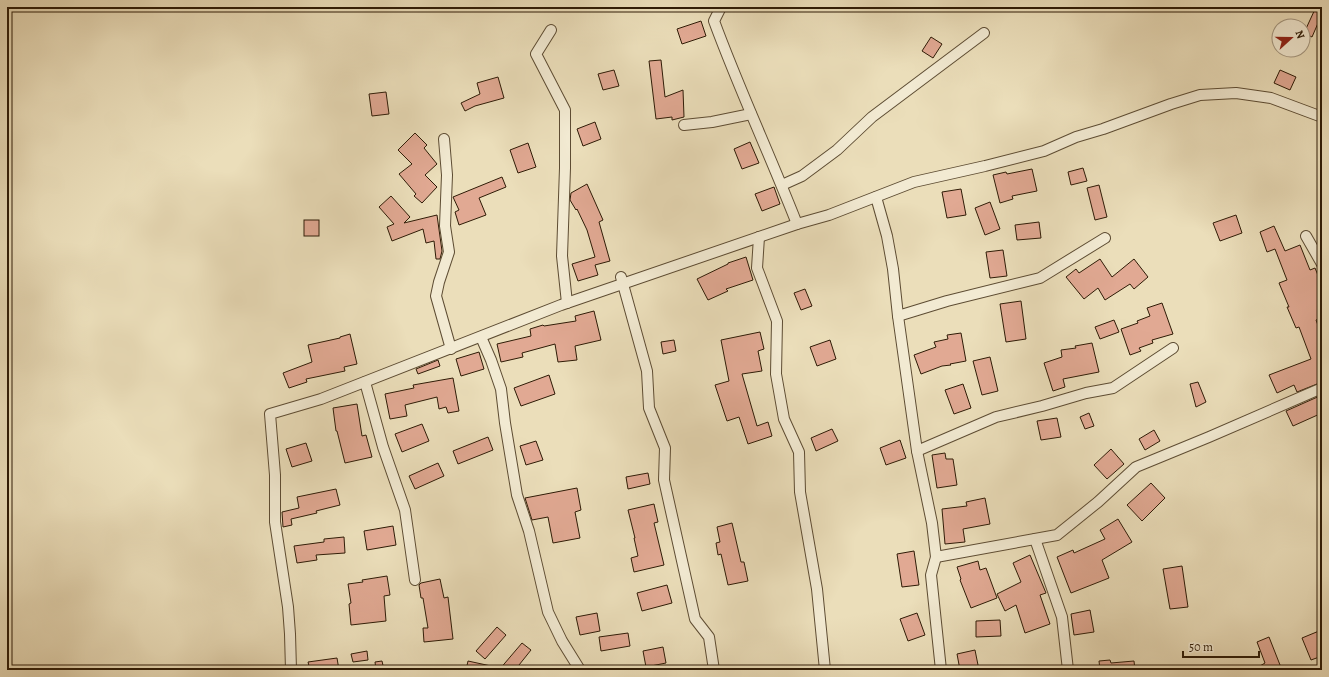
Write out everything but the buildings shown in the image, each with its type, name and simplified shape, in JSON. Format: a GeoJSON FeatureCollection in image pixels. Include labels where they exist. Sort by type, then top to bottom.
{"type":"FeatureCollection","features":[{"type":"Feature","properties":{"kind":"street"},"geometry":{"type":"LineString","coordinates":[[721,7],[714,21],[731,68],[782,185],[797,224]]}},
{"type":"Feature","properties":{"kind":"street"},"geometry":{"type":"LineString","coordinates":[[551,30],[536,54],[565,110],[562,256],[567,303]]}},
{"type":"Feature","properties":{"kind":"street"},"geometry":{"type":"LineString","coordinates":[[782,185],[802,176],[837,150],[872,117],[984,33]]}},
{"type":"Feature","properties":{"kind":"street"},"geometry":{"type":"LineString","coordinates":[[291,670],[288,607],[274,522],[274,475],[270,414],[365,382],[623,280],[828,215],[914,182],[1044,151],[1076,137],[1200,95],[1236,93],[1270,98],[1322,117]]}},
{"type":"Feature","properties":{"kind":"street"},"geometry":{"type":"LineString","coordinates":[[684,125],[712,122],[751,114]]}},
{"type":"Feature","properties":{"kind":"street"},"geometry":{"type":"LineString","coordinates":[[444,138],[447,175],[445,226],[449,252],[438,282],[436,296],[451,349]]}},
{"type":"Feature","properties":{"kind":"street"},"geometry":{"type":"LineString","coordinates":[[876,197],[887,236],[893,269],[917,451],[932,523],[936,558],[931,575],[941,670]]}},
{"type":"Feature","properties":{"kind":"street"},"geometry":{"type":"LineString","coordinates":[[759,236],[757,268],[777,321],[776,374],[784,420],[799,452],[800,492],[817,589],[825,670]]}},
{"type":"Feature","properties":{"kind":"street"},"geometry":{"type":"LineString","coordinates":[[1306,236],[1322,264]]}},
{"type":"Feature","properties":{"kind":"street"},"geometry":{"type":"LineString","coordinates":[[898,316],[947,301],[1040,278],[1105,238]]}},
{"type":"Feature","properties":{"kind":"street"},"geometry":{"type":"LineString","coordinates":[[623,280],[647,371],[649,408],[665,448],[664,480],[695,619],[709,637],[714,670]]}},
{"type":"Feature","properties":{"kind":"street"},"geometry":{"type":"LineString","coordinates":[[480,337],[491,360],[501,388],[505,423],[517,495],[528,531],[548,612],[562,641],[580,670]]}},
{"type":"Feature","properties":{"kind":"street"},"geometry":{"type":"LineString","coordinates":[[917,451],[996,418],[1086,393],[1113,388],[1173,348]]}},
{"type":"Feature","properties":{"kind":"street"},"geometry":{"type":"LineString","coordinates":[[365,382],[383,447],[405,510],[415,580]]}},
{"type":"Feature","properties":{"kind":"street"},"geometry":{"type":"LineString","coordinates":[[936,558],[1057,535],[1098,502],[1136,467],[1322,388]]}},
{"type":"Feature","properties":{"kind":"street"},"geometry":{"type":"LineString","coordinates":[[1035,539],[1062,617],[1068,670]]}}]}
